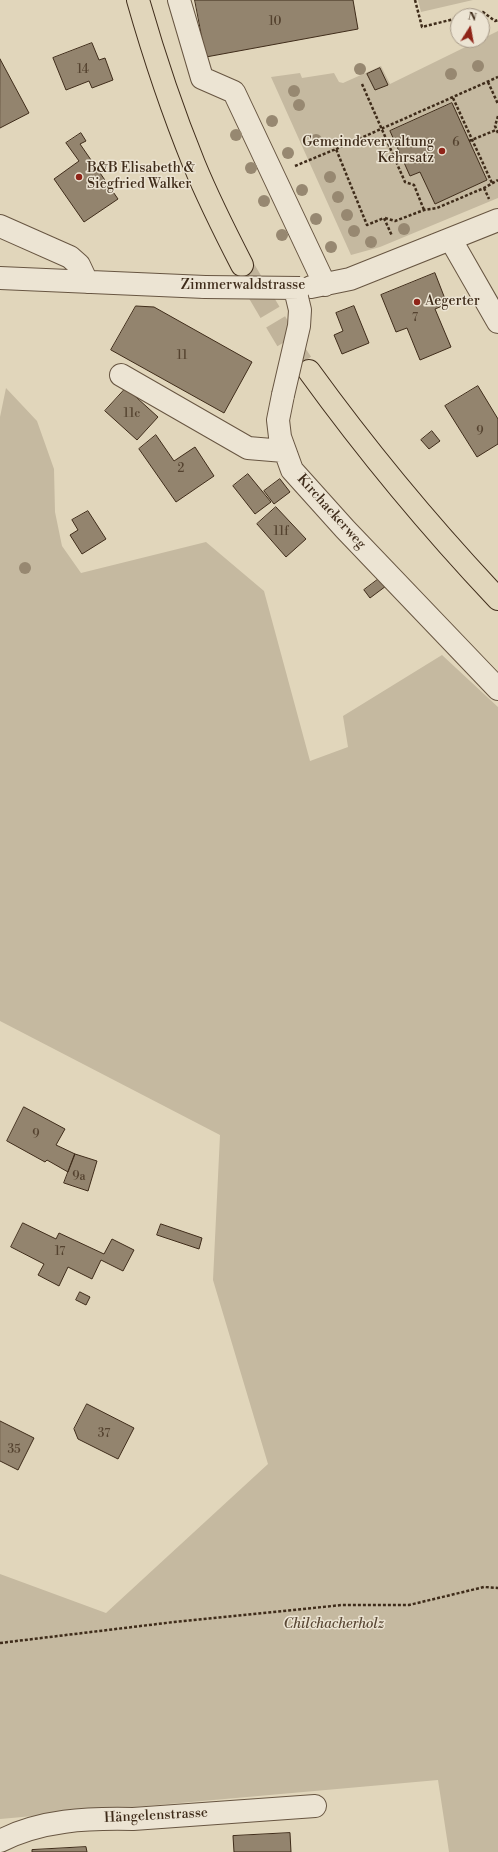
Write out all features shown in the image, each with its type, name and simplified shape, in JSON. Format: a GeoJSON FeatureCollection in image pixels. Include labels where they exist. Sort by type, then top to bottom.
{"type":"FeatureCollection","features":[{"type":"Feature","properties":{"kind":"main road"},"geometry":{"type":"LineString","coordinates":[[138,0],[152,48],[179,127],[194,165],[242,265]]}},
{"type":"Feature","properties":{"kind":"main road"},"geometry":{"type":"LineString","coordinates":[[308,371],[399,488],[498,599]]}},
{"type":"Feature","properties":{"kind":"street"},"geometry":{"type":"LineString","coordinates":[[179,0],[202,78],[234,92],[275,175],[325,285]]}},
{"type":"Feature","properties":{"kind":"street","name":"Zimmerwaldstrasse"},"geometry":{"type":"LineString","coordinates":[[0,278],[205,287],[298,288],[325,285],[350,279],[498,220]]}},
{"type":"Feature","properties":{"kind":"street"},"geometry":{"type":"LineString","coordinates":[[0,226],[70,257],[79,265],[88,282]]}},
{"type":"Feature","properties":{"kind":"street"},"geometry":{"type":"LineString","coordinates":[[451,240],[498,322]]}},
{"type":"Feature","properties":{"kind":"street","name":"Kirchackerweg"},"geometry":{"type":"LineString","coordinates":[[298,288],[300,310],[299,326],[278,420],[284,451],[292,470],[345,529],[498,689]]}},
{"type":"Feature","properties":{"kind":"street"},"geometry":{"type":"LineString","coordinates":[[121,375],[248,448],[284,451]]}},
{"type":"Feature","properties":{"kind":"street","name":"Hängelenstrasse"},"geometry":{"type":"LineString","coordinates":[[0,1841],[18,1832],[59,1822],[103,1818],[133,1819],[315,1806]]}},
{"type":"Feature","properties":{"kind":"path"},"geometry":{"type":"LineString","coordinates":[[415,0],[422,27],[450,20]]}},
{"type":"Feature","properties":{"kind":"path"},"geometry":{"type":"LineString","coordinates":[[275,175],[498,77]]}},
{"type":"Feature","properties":{"kind":"path"},"geometry":{"type":"LineString","coordinates":[[488,82],[498,104]]}},
{"type":"Feature","properties":{"kind":"path"},"geometry":{"type":"LineString","coordinates":[[362,84],[405,182],[414,185],[424,210]]}},
{"type":"Feature","properties":{"kind":"path"},"geometry":{"type":"LineString","coordinates":[[453,98],[470,140],[492,183]]}},
{"type":"Feature","properties":{"kind":"path"},"geometry":{"type":"LineString","coordinates":[[498,116],[495,122],[498,133]]}},
{"type":"Feature","properties":{"kind":"path"},"geometry":{"type":"LineString","coordinates":[[470,140],[496,130]]}},
{"type":"Feature","properties":{"kind":"path"},"geometry":{"type":"LineString","coordinates":[[336,149],[367,225],[384,218],[395,221],[424,210],[437,208],[484,188],[498,180]]}},
{"type":"Feature","properties":{"kind":"path"},"geometry":{"type":"LineString","coordinates":[[384,218],[403,259]]}},
{"type":"Feature","properties":{"kind":"path"},"geometry":{"type":"LineString","coordinates":[[0,1643],[174,1622],[342,1605],[409,1605],[484,1587],[498,1588]]}},
{"type":"Feature","properties":{"kind":"green space"},"geometry":{"type":"Polygon","coordinates":[[[418,0],[473,0],[421,12],[418,0]]]}},
{"type":"Feature","properties":{"kind":"green space"},"geometry":{"type":"Polygon","coordinates":[[[498,31],[498,198],[380,247],[351,255],[271,77],[300,73],[302,78],[334,73],[339,82],[343,83],[381,66],[390,84],[463,48],[490,48],[490,35],[498,31]],[[452,103],[390,131],[410,176],[420,172],[435,204],[487,180],[452,103]]]}},
{"type":"Feature","properties":{"kind":"green space","name":"Chilchacherholz"},"geometry":{"type":"Polygon","coordinates":[[[6,388],[37,421],[54,469],[55,512],[62,546],[81,573],[206,542],[264,591],[310,761],[348,747],[343,716],[442,655],[498,707],[498,1852],[449,1852],[438,1780],[0,1819],[0,1574],[106,1613],[268,1464],[213,1280],[220,1135],[0,1021],[0,417],[6,388]]]}},
{"type":"Feature","properties":{"kind":"building"},"geometry":{"type":"Polygon","coordinates":[[[195,0],[353,0],[358,29],[206,57],[195,0]]]}},
{"type":"Feature","properties":{"kind":"building"},"geometry":{"type":"Polygon","coordinates":[[[92,43],[99,60],[105,58],[113,80],[92,88],[89,81],[66,90],[53,58],[92,43]]]}},
{"type":"Feature","properties":{"kind":"building"},"geometry":{"type":"Polygon","coordinates":[[[0,59],[29,113],[0,128],[0,59]]]}},
{"type":"Feature","properties":{"kind":"building"},"geometry":{"type":"Polygon","coordinates":[[[380,68],[388,85],[375,90],[367,74],[380,68]]]}},
{"type":"Feature","properties":{"kind":"building"},"geometry":{"type":"Polygon","coordinates":[[[452,103],[487,180],[435,204],[420,172],[410,176],[390,131],[452,103]]]}},
{"type":"Feature","properties":{"kind":"building","name":"B&B Elisabeth & Siegfried Walker"},"geometry":{"type":"Polygon","coordinates":[[[81,133],[86,141],[80,144],[118,199],[84,222],[54,179],[79,161],[66,143],[81,133]]]}},
{"type":"Feature","properties":{"kind":"building"},"geometry":{"type":"Polygon","coordinates":[[[435,273],[447,304],[435,309],[451,347],[420,360],[407,328],[396,332],[381,295],[435,273]]]}},
{"type":"Feature","properties":{"kind":"building"},"geometry":{"type":"Polygon","coordinates":[[[136,306],[154,307],[252,362],[224,413],[111,350],[136,306]]]}},
{"type":"Feature","properties":{"kind":"building"},"geometry":{"type":"Polygon","coordinates":[[[354,306],[369,343],[342,354],[334,335],[343,331],[336,313],[354,306]]]}},
{"type":"Feature","properties":{"kind":"building"},"geometry":{"type":"Polygon","coordinates":[[[478,386],[498,419],[498,444],[477,457],[445,406],[478,386]]]}},
{"type":"Feature","properties":{"kind":"building"},"geometry":{"type":"Polygon","coordinates":[[[126,388],[158,417],[137,440],[105,411],[126,388]]]}},
{"type":"Feature","properties":{"kind":"building"},"geometry":{"type":"Polygon","coordinates":[[[432,431],[440,441],[429,449],[421,440],[432,431]]]}},
{"type":"Feature","properties":{"kind":"building"},"geometry":{"type":"Polygon","coordinates":[[[156,435],[174,461],[195,447],[214,476],[176,502],[139,449],[156,435]]]}},
{"type":"Feature","properties":{"kind":"building"},"geometry":{"type":"Polygon","coordinates":[[[248,474],[271,502],[255,514],[233,486],[248,474]]]}},
{"type":"Feature","properties":{"kind":"building"},"geometry":{"type":"Polygon","coordinates":[[[280,479],[290,492],[274,504],[264,491],[280,479]]]}},
{"type":"Feature","properties":{"kind":"building"},"geometry":{"type":"Polygon","coordinates":[[[276,507],[306,539],[286,557],[257,524],[276,507]]]}},
{"type":"Feature","properties":{"kind":"building"},"geometry":{"type":"Polygon","coordinates":[[[88,511],[106,539],[82,554],[70,535],[78,530],[72,520],[88,511]]]}},
{"type":"Feature","properties":{"kind":"building"},"geometry":{"type":"Polygon","coordinates":[[[380,578],[386,586],[370,598],[364,590],[380,578]]]}},
{"type":"Feature","properties":{"kind":"building"},"geometry":{"type":"Polygon","coordinates":[[[24,1107],[65,1129],[56,1145],[75,1154],[68,1172],[47,1160],[45,1162],[7,1141],[24,1107]]]}},
{"type":"Feature","properties":{"kind":"building"},"geometry":{"type":"Polygon","coordinates":[[[75,1154],[97,1161],[88,1191],[64,1183],[75,1154]]]}},
{"type":"Feature","properties":{"kind":"building"},"geometry":{"type":"Polygon","coordinates":[[[23,1223],[56,1239],[59,1233],[104,1254],[112,1239],[134,1250],[123,1271],[101,1260],[92,1279],[68,1267],[59,1286],[38,1275],[44,1264],[11,1247],[23,1223]]]}},
{"type":"Feature","properties":{"kind":"building"},"geometry":{"type":"Polygon","coordinates":[[[161,1224],[202,1238],[199,1249],[157,1235],[161,1224]]]}},
{"type":"Feature","properties":{"kind":"building"},"geometry":{"type":"Polygon","coordinates":[[[80,1292],[90,1297],[86,1305],[76,1300],[80,1292]]]}},
{"type":"Feature","properties":{"kind":"building"},"geometry":{"type":"Polygon","coordinates":[[[87,1404],[134,1428],[118,1459],[78,1439],[74,1429],[87,1404]]]}},
{"type":"Feature","properties":{"kind":"building"},"geometry":{"type":"Polygon","coordinates":[[[0,1421],[34,1438],[18,1470],[0,1461],[0,1421]]]}},
{"type":"Feature","properties":{"kind":"building"},"geometry":{"type":"Polygon","coordinates":[[[290,1833],[291,1852],[234,1852],[233,1836],[290,1833]]]}},
{"type":"Feature","properties":{"kind":"building"},"geometry":{"type":"Polygon","coordinates":[[[86,1847],[87,1852],[32,1852],[32,1850],[86,1847]]]}},
{"type":"Feature","properties":{"kind":"tunnel"},"geometry":{"type":"LineString","coordinates":[[242,265],[287,341],[302,363]]}},
{"type":"Feature","properties":{"kind":"place","name":"Gemeindevervaltung Kehrsatz"},"geometry":{"type":"Point","coordinates":[442,151]}},
{"type":"Feature","properties":{"kind":"place","name":"B&B Elisabeth & Siegfried Walker"},"geometry":{"type":"Point","coordinates":[79,177]}},
{"type":"Feature","properties":{"kind":"place","name":"Aegerter"},"geometry":{"type":"Point","coordinates":[417,302]}}]}
